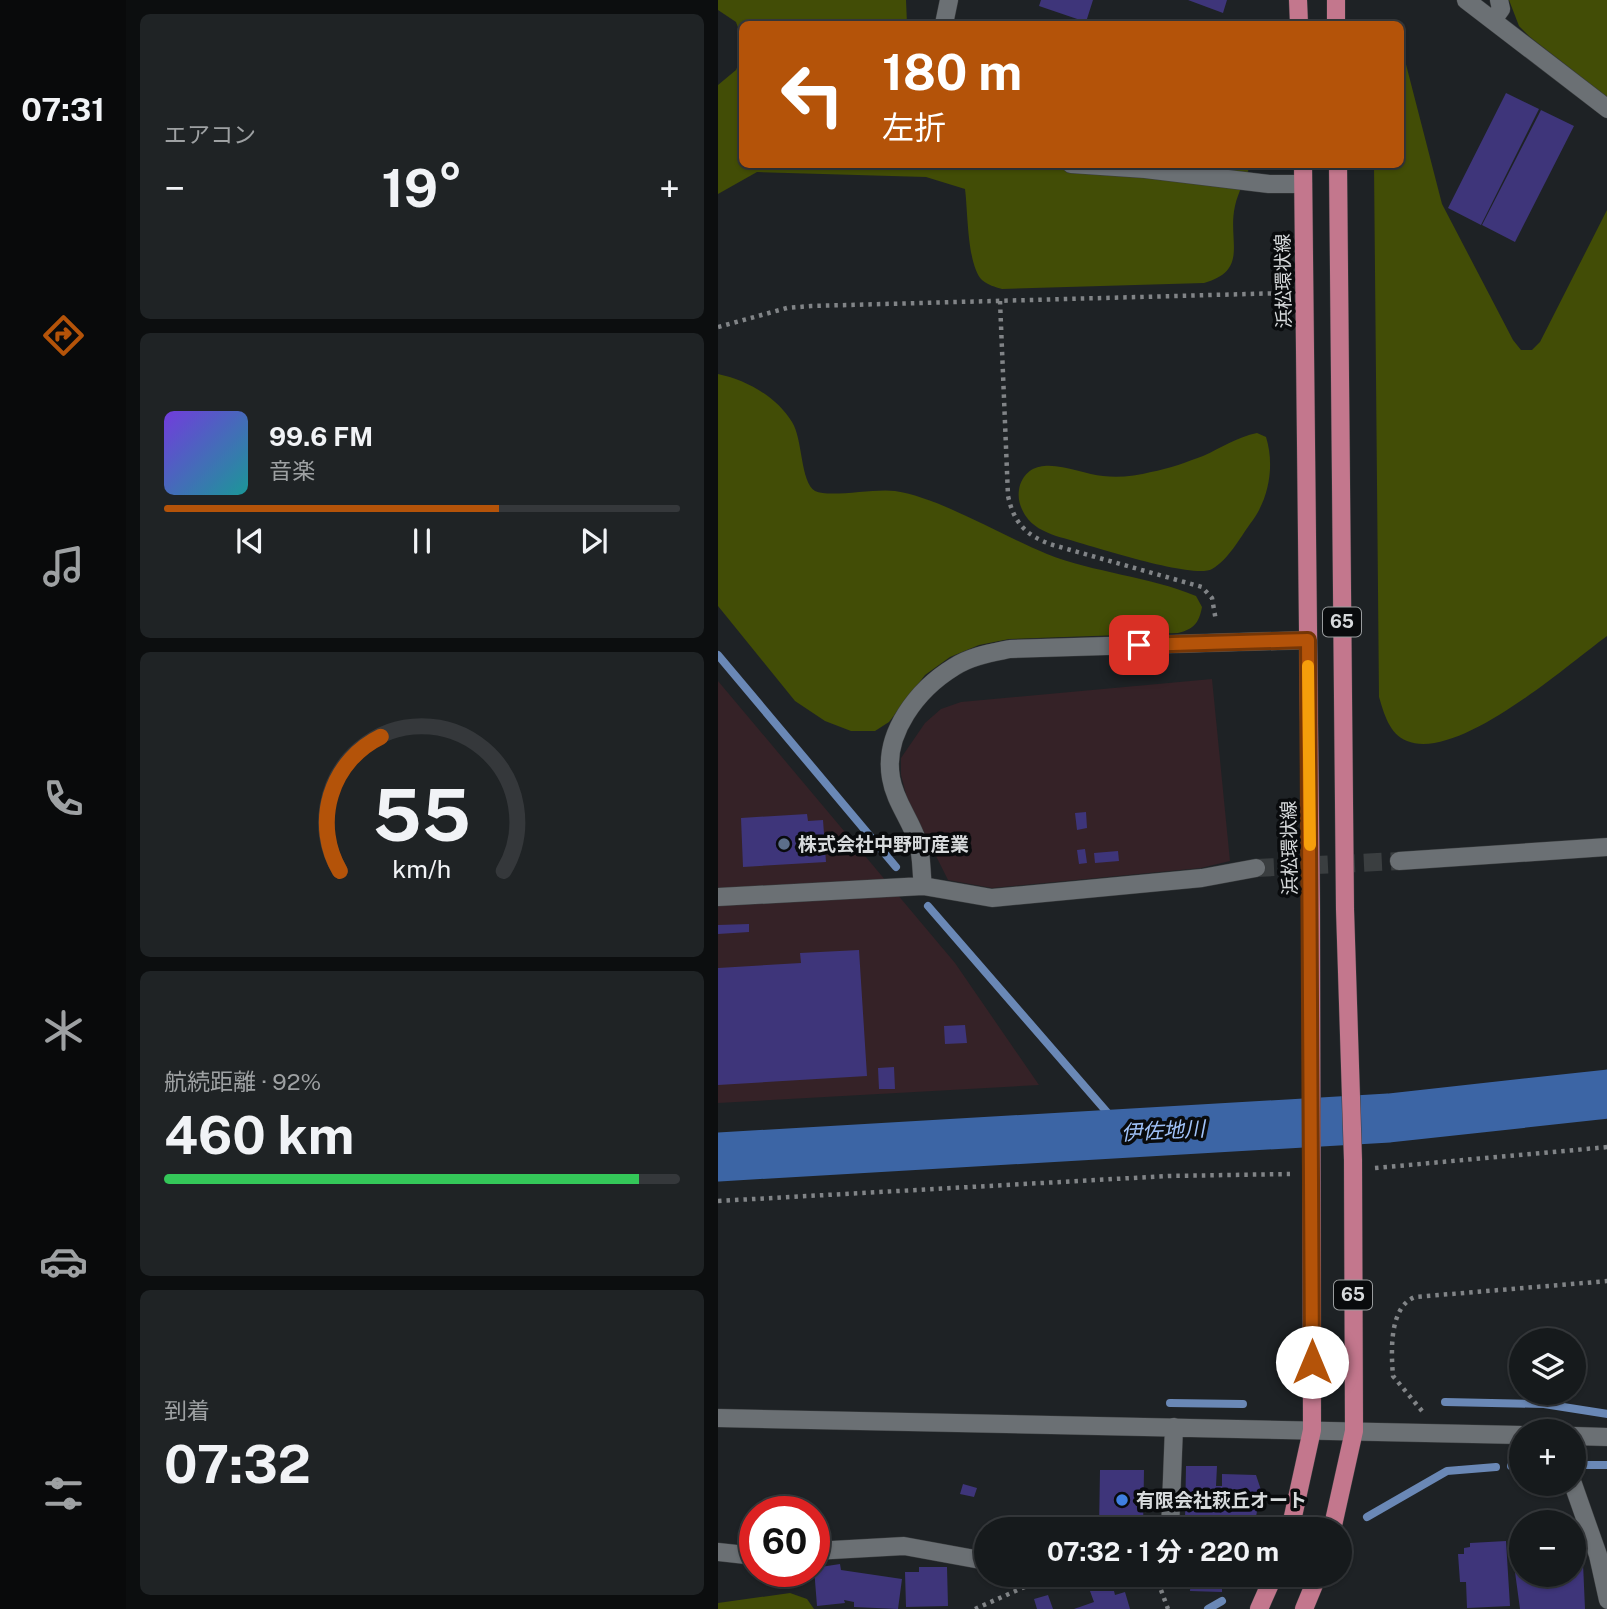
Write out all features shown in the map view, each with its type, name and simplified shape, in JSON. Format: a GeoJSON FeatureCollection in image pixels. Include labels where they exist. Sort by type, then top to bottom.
{"type":"FeatureCollection","features":[{"type":"Feature","properties":{"kind":"main road"},"geometry":{"type":"LineString","coordinates":[[1298,0],[1299,21]]}},
{"type":"Feature","properties":{"kind":"main road"},"geometry":{"type":"LineString","coordinates":[[1336,0],[1336,21]]}},
{"type":"Feature","properties":{"kind":"main road","name":"浜松環状線"},"geometry":{"type":"LineString","coordinates":[[1293,1517],[1312,1430],[1303,168]]}},
{"type":"Feature","properties":{"kind":"main road","name":"65"},"geometry":{"type":"LineString","coordinates":[[1335,1517],[1354,1431],[1353,1165],[1346,909],[1338,168]]}},
{"type":"Feature","properties":{"kind":"main road"},"geometry":{"type":"LineString","coordinates":[[1259,1609],[1269,1587]]}},
{"type":"Feature","properties":{"kind":"main road"},"geometry":{"type":"LineString","coordinates":[[1304,1609],[1313,1587]]}},
{"type":"Feature","properties":{"kind":"street"},"geometry":{"type":"LineString","coordinates":[[945,21],[949,0]]}},
{"type":"Feature","properties":{"kind":"street"},"geometry":{"type":"LineString","coordinates":[[1466,0],[1608,109]]}},
{"type":"Feature","properties":{"kind":"street"},"geometry":{"type":"LineString","coordinates":[[1493,20],[1501,9],[1498,0]]}},
{"type":"Feature","properties":{"kind":"street"},"geometry":{"type":"LineString","coordinates":[[1130,168],[1269,184],[1303,184]]}},
{"type":"Feature","properties":{"kind":"street"},"geometry":{"type":"LineString","coordinates":[[923,886],[918,843],[898,802],[891,777],[891,751],[899,726],[932,683],[964,662],[982,654],[1010,649],[1308,640]]}},
{"type":"Feature","properties":{"kind":"street"},"geometry":{"type":"LineString","coordinates":[[1399,861],[1608,847]]}},
{"type":"Feature","properties":{"kind":"street"},"geometry":{"type":"LineString","coordinates":[[718,897],[923,886],[992,898],[1202,878],[1256,868]]}},
{"type":"Feature","properties":{"kind":"street"},"geometry":{"type":"LineString","coordinates":[[718,1418],[1509,1435]]}},
{"type":"Feature","properties":{"kind":"street"},"geometry":{"type":"LineString","coordinates":[[1171,1517],[1174,1427]]}},
{"type":"Feature","properties":{"kind":"street"},"geometry":{"type":"LineString","coordinates":[[1586,1436],[1608,1437]]}},
{"type":"Feature","properties":{"kind":"street"},"geometry":{"type":"LineString","coordinates":[[1577,1496],[1598,1555],[1608,1600]]}},
{"type":"Feature","properties":{"kind":"street"},"geometry":{"type":"LineString","coordinates":[[830,1550],[904,1546],[974,1559]]}},
{"type":"Feature","properties":{"kind":"street"},"geometry":{"type":"LineString","coordinates":[[718,1552],[739,1554]]}},
{"type":"Feature","properties":{"kind":"path"},"geometry":{"type":"LineString","coordinates":[[718,327],[787,309],[811,306],[1304,293]]}},
{"type":"Feature","properties":{"kind":"path"},"geometry":{"type":"LineString","coordinates":[[1000,301],[1008,496],[1012,513],[1021,528],[1036,539],[1053,545],[1202,587],[1212,598],[1216,612],[1217,643]]}},
{"type":"Feature","properties":{"kind":"path"},"geometry":{"type":"LineString","coordinates":[[1353,1165],[1608,1147]]}},
{"type":"Feature","properties":{"kind":"path"},"geometry":{"type":"LineString","coordinates":[[718,1202],[1311,1169]]}},
{"type":"Feature","properties":{"kind":"path"},"geometry":{"type":"LineString","coordinates":[[1422,1432],[1423,1411],[1394,1376],[1396,1320],[1398,1310],[1405,1301],[1415,1297],[1608,1281]]}},
{"type":"Feature","properties":{"kind":"path"},"geometry":{"type":"LineString","coordinates":[[975,1609],[1024,1587]]}},
{"type":"Feature","properties":{"kind":"shaded area"},"geometry":{"type":"Polygon","coordinates":[[[1212,679],[1230,861],[1201,868],[992,888],[948,880],[907,798],[901,775],[901,758],[925,723],[941,709],[961,702],[1212,679]]]}},
{"type":"Feature","properties":{"kind":"shaded area"},"geometry":{"type":"Polygon","coordinates":[[[718,681],[955,963],[1039,1085],[718,1103],[718,681]]]}},
{"type":"Feature","properties":{"kind":"green space"},"geometry":{"type":"Polygon","coordinates":[[[718,0],[906,0],[907,21],[739,21],[739,30],[736,22],[718,10],[718,0]]]}},
{"type":"Feature","properties":{"kind":"green space"},"geometry":{"type":"Polygon","coordinates":[[[1509,0],[1607,0],[1607,97],[1530,37],[1519,26],[1509,0]]]}},
{"type":"Feature","properties":{"kind":"green space"},"geometry":{"type":"Polygon","coordinates":[[[1404,57],[1442,204],[1513,340],[1521,350],[1532,350],[1540,342],[1608,208],[1607,636],[1511,708],[1454,738],[1429,744],[1401,738],[1388,722],[1379,697],[1374,168],[1404,168],[1404,57]]]}},
{"type":"Feature","properties":{"kind":"green space"},"geometry":{"type":"Polygon","coordinates":[[[739,62],[739,168],[1249,168],[1235,206],[1232,262],[1218,277],[1204,283],[1002,289],[984,282],[973,263],[965,189],[926,177],[757,172],[718,194],[718,85],[736,70],[739,62]]]}},
{"type":"Feature","properties":{"kind":"green space"},"geometry":{"type":"Polygon","coordinates":[[[718,374],[760,390],[778,404],[796,429],[804,470],[810,486],[815,491],[831,494],[895,491],[932,501],[1047,554],[1196,596],[1202,607],[1197,621],[1188,630],[1178,633],[1009,639],[979,645],[950,657],[925,675],[889,722],[875,731],[851,731],[825,721],[795,701],[718,606],[718,374]]]}},
{"type":"Feature","properties":{"kind":"green space"},"geometry":{"type":"Polygon","coordinates":[[[1257,433],[1266,437],[1269,448],[1270,471],[1266,494],[1257,515],[1238,542],[1212,569],[1201,571],[1161,565],[1056,536],[1031,523],[1020,504],[1020,485],[1026,474],[1035,468],[1057,466],[1109,477],[1139,475],[1191,461],[1257,433]]]}},
{"type":"Feature","properties":{"kind":"green space"},"geometry":{"type":"Polygon","coordinates":[[[790,1593],[807,1599],[814,1609],[718,1609],[718,1603],[790,1593]]]}},
{"type":"Feature","properties":{"kind":"building"},"geometry":{"type":"Polygon","coordinates":[[[1041,0],[1093,0],[1086,21],[1039,6],[1041,0]]]}},
{"type":"Feature","properties":{"kind":"building"},"geometry":{"type":"Polygon","coordinates":[[[1188,0],[1227,0],[1223,13],[1188,0]]]}},
{"type":"Feature","properties":{"kind":"building"},"geometry":{"type":"Polygon","coordinates":[[[1506,93],[1539,109],[1481,225],[1448,208],[1506,93]]]}},
{"type":"Feature","properties":{"kind":"building"},"geometry":{"type":"Polygon","coordinates":[[[1541,110],[1574,126],[1515,242],[1482,225],[1541,110]]]}},
{"type":"Feature","properties":{"kind":"building"},"geometry":{"type":"Polygon","coordinates":[[[1086,812],[1087,828],[1077,830],[1075,813],[1086,812]]]}},
{"type":"Feature","properties":{"kind":"building"},"geometry":{"type":"Polygon","coordinates":[[[807,814],[808,821],[823,820],[826,862],[743,867],[741,818],[807,814]]]}},
{"type":"Feature","properties":{"kind":"building"},"geometry":{"type":"Polygon","coordinates":[[[1085,849],[1087,863],[1079,864],[1077,850],[1085,849]]]}},
{"type":"Feature","properties":{"kind":"building"},"geometry":{"type":"Polygon","coordinates":[[[1118,851],[1119,861],[1095,863],[1094,853],[1118,851]]]}},
{"type":"Feature","properties":{"kind":"building"},"geometry":{"type":"Polygon","coordinates":[[[749,924],[749,932],[718,934],[718,925],[749,924]]]}},
{"type":"Feature","properties":{"kind":"building"},"geometry":{"type":"Polygon","coordinates":[[[859,950],[867,1076],[718,1085],[718,968],[801,963],[800,953],[859,950]]]}},
{"type":"Feature","properties":{"kind":"building"},"geometry":{"type":"Polygon","coordinates":[[[965,1025],[967,1043],[945,1044],[944,1026],[965,1025]]]}},
{"type":"Feature","properties":{"kind":"building"},"geometry":{"type":"Polygon","coordinates":[[[894,1067],[895,1089],[879,1089],[878,1068],[894,1067]]]}},
{"type":"Feature","properties":{"kind":"building"},"geometry":{"type":"Polygon","coordinates":[[[1186,1466],[1217,1466],[1216,1486],[1222,1486],[1222,1474],[1256,1475],[1261,1490],[1256,1517],[1185,1517],[1186,1466]]]}},
{"type":"Feature","properties":{"kind":"building","name":"有限会社萩丘オート"},"geometry":{"type":"Polygon","coordinates":[[[1100,1470],[1144,1470],[1143,1517],[1099,1517],[1100,1470]]]}},
{"type":"Feature","properties":{"kind":"building"},"geometry":{"type":"Polygon","coordinates":[[[963,1484],[977,1488],[974,1497],[960,1494],[963,1484]]]}},
{"type":"Feature","properties":{"kind":"building"},"geometry":{"type":"Polygon","coordinates":[[[1506,1541],[1510,1606],[1467,1608],[1466,1582],[1460,1582],[1458,1554],[1464,1554],[1464,1548],[1470,1547],[1470,1543],[1506,1541]]]}},
{"type":"Feature","properties":{"kind":"building"},"geometry":{"type":"Polygon","coordinates":[[[840,1564],[841,1570],[902,1579],[898,1609],[854,1607],[854,1602],[844,1600],[845,1603],[817,1606],[816,1587],[830,1587],[830,1566],[840,1564]]]}},
{"type":"Feature","properties":{"kind":"building"},"geometry":{"type":"Polygon","coordinates":[[[919,1567],[947,1567],[948,1606],[906,1607],[905,1572],[919,1572],[919,1567]]]}},
{"type":"Feature","properties":{"kind":"building"},"geometry":{"type":"Polygon","coordinates":[[[1190,1587],[1222,1587],[1222,1592],[1190,1591],[1190,1587]]]}},
{"type":"Feature","properties":{"kind":"building"},"geometry":{"type":"Polygon","coordinates":[[[1517,1587],[1584,1587],[1585,1609],[1520,1609],[1517,1587]]]}},
{"type":"Feature","properties":{"kind":"building"},"geometry":{"type":"Polygon","coordinates":[[[1090,1591],[1114,1591],[1115,1595],[1125,1592],[1130,1609],[1074,1609],[1094,1602],[1090,1591]]]}},
{"type":"Feature","properties":{"kind":"building"},"geometry":{"type":"Polygon","coordinates":[[[1048,1595],[1053,1609],[1037,1609],[1034,1599],[1048,1595]]]}},
{"type":"Feature","properties":{"kind":"waterway"},"geometry":{"type":"LineString","coordinates":[[718,655],[896,867]]}},
{"type":"Feature","properties":{"kind":"waterway"},"geometry":{"type":"LineString","coordinates":[[928,906],[1126,1134]]}},
{"type":"Feature","properties":{"kind":"waterway","name":"伊佐地川"},"geometry":{"type":"LineString","coordinates":[[718,1157],[1389,1118],[1608,1094]]}},
{"type":"Feature","properties":{"kind":"waterway"},"geometry":{"type":"LineString","coordinates":[[1445,1402],[1544,1404],[1608,1414]]}},
{"type":"Feature","properties":{"kind":"waterway"},"geometry":{"type":"LineString","coordinates":[[1170,1403],[1243,1404]]}},
{"type":"Feature","properties":{"kind":"waterway"},"geometry":{"type":"LineString","coordinates":[[1586,1465],[1608,1465]]}},
{"type":"Feature","properties":{"kind":"waterway"},"geometry":{"type":"LineString","coordinates":[[1367,1517],[1447,1471],[1496,1467]]}},
{"type":"Feature","properties":{"kind":"waterway"},"geometry":{"type":"LineString","coordinates":[[1208,1609],[1222,1601]]}},
{"type":"Feature","properties":{"kind":"tunnel"},"geometry":{"type":"LineString","coordinates":[[1256,868],[1399,861]]}},
{"type":"Feature","properties":{"kind":"slow traffic"},"geometry":{"type":"LineString","coordinates":[[1308,666],[1310,845]]}},
{"type":"Feature","properties":{"kind":"place","name":"株式会社中野町産業"},"geometry":{"type":"Point","coordinates":[784,844]}},
{"type":"Feature","properties":{"kind":"place","name":"有限会社萩丘オート"},"geometry":{"type":"Point","coordinates":[1122,1500]}},
{"type":"Feature","properties":{"kind":"route"},"geometry":{"type":"LineString","coordinates":[[1139,645],[1308,640],[1312,1362]]}}]}
